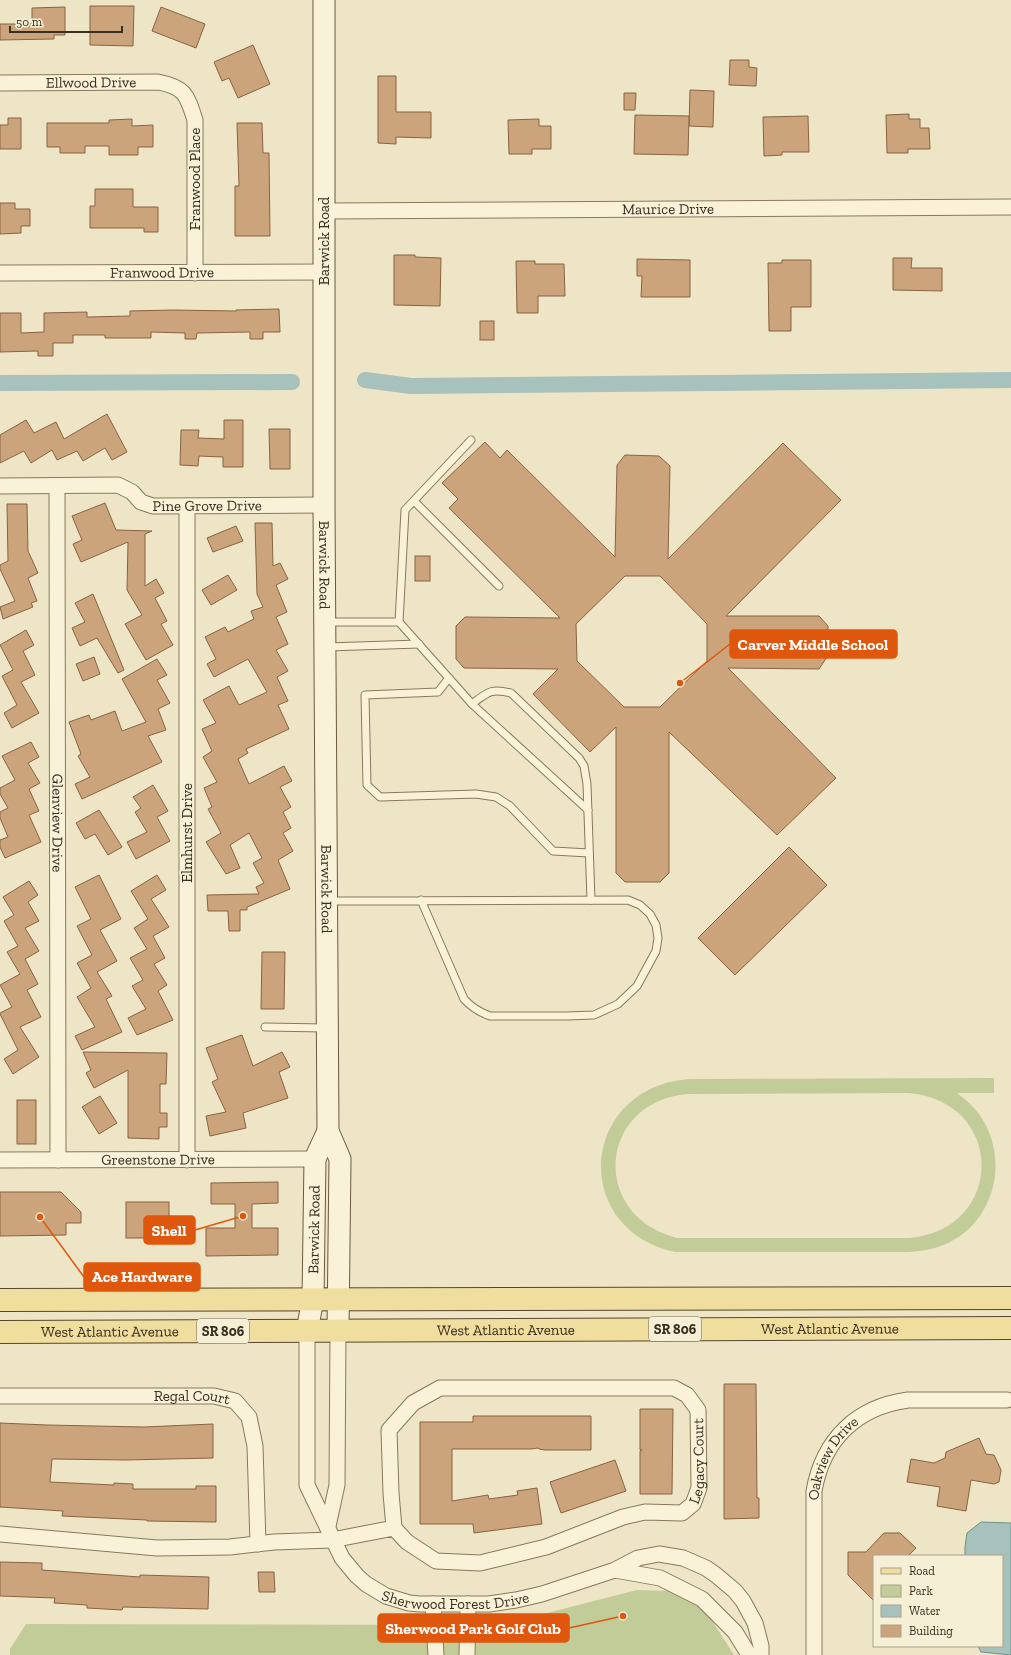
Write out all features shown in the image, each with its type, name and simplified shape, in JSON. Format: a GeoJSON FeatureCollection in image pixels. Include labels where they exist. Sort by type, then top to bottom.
{"type":"FeatureCollection","features":[{"type":"Feature","properties":{"kind":"main road","name":"West Atlantic Avenue"},"geometry":{"type":"LineString","coordinates":[[0,1300],[1011,1298]]}},
{"type":"Feature","properties":{"kind":"main road","name":"West Atlantic Avenue"},"geometry":{"type":"LineString","coordinates":[[0,1332],[1011,1328]]}},
{"type":"Feature","properties":{"kind":"street","name":"Barwick Road"},"geometry":{"type":"LineString","coordinates":[[324,0],[324,505],[328,1131],[340,1159],[338,1331]]}},
{"type":"Feature","properties":{"kind":"street","name":"Ellwood Drive"},"geometry":{"type":"LineString","coordinates":[[0,82],[158,82],[171,84],[181,90]]}},
{"type":"Feature","properties":{"kind":"street","name":"Franwood Place"},"geometry":{"type":"LineString","coordinates":[[181,90],[188,98],[195,120],[195,273]]}},
{"type":"Feature","properties":{"kind":"street","name":"Maurice Drive"},"geometry":{"type":"LineString","coordinates":[[324,211],[1011,207]]}},
{"type":"Feature","properties":{"kind":"street","name":"Franwood Drive"},"geometry":{"type":"LineString","coordinates":[[0,273],[324,272]]}},
{"type":"Feature","properties":{"kind":"street","name":"Pine Grove Drive"},"geometry":{"type":"LineString","coordinates":[[0,486],[118,485],[132,492],[141,502],[153,506],[324,505]]}},
{"type":"Feature","properties":{"kind":"street","name":"Glenview Drive"},"geometry":{"type":"LineString","coordinates":[[57,486],[58,1160]]}},
{"type":"Feature","properties":{"kind":"street","name":"Elmhurst Drive"},"geometry":{"type":"LineString","coordinates":[[187,506],[187,1160]]}},
{"type":"Feature","properties":{"kind":"street","name":"Barwick Road"},"geometry":{"type":"LineString","coordinates":[[307,1331],[313,1299],[315,1159],[328,1131]]}},
{"type":"Feature","properties":{"kind":"street","name":"Greenstone Drive"},"geometry":{"type":"LineString","coordinates":[[0,1160],[315,1159]]}},
{"type":"Feature","properties":{"kind":"street","name":"Sherwood Forest Drive"},"geometry":{"type":"LineString","coordinates":[[307,1331],[307,1485],[349,1568],[376,1591],[386,1596],[409,1603],[489,1604],[516,1600],[615,1570],[638,1558],[659,1554],[683,1558],[706,1568],[735,1591],[755,1622],[762,1646],[761,1655]]}},
{"type":"Feature","properties":{"kind":"street"},"geometry":{"type":"LineString","coordinates":[[330,1533],[337,1485],[338,1331]]}},
{"type":"Feature","properties":{"kind":"street","name":"Legacy Court"},"geometry":{"type":"LineString","coordinates":[[440,1388],[674,1388],[687,1395],[698,1410],[699,1488],[693,1504],[682,1513],[645,1512],[624,1517],[546,1547],[480,1563],[436,1561],[407,1542],[394,1528],[389,1430],[413,1403],[440,1388]]}},
{"type":"Feature","properties":{"kind":"street","name":"Regal Court"},"geometry":{"type":"LineString","coordinates":[[0,1396],[214,1396],[234,1401],[249,1417],[255,1446],[258,1544]]}},
{"type":"Feature","properties":{"kind":"street","name":"Oakview Drive"},"geometry":{"type":"LineString","coordinates":[[814,1655],[814,1491],[816,1479],[824,1457],[837,1437],[863,1414],[896,1402],[908,1400],[1007,1400]]}},
{"type":"Feature","properties":{"kind":"street"},"geometry":{"type":"LineString","coordinates":[[0,1534],[157,1548],[230,1547],[330,1533],[394,1528]]}},
{"type":"Feature","properties":{"kind":"street","name":"Sherwood Forest Drive"},"geometry":{"type":"LineString","coordinates":[[615,1570],[660,1578],[702,1599],[735,1632],[749,1655]]}},
{"type":"Feature","properties":{"kind":"street"},"geometry":{"type":"LineString","coordinates":[[433,1604],[436,1655]]}},
{"type":"Feature","properties":{"kind":"street"},"geometry":{"type":"LineString","coordinates":[[467,1655],[468,1604]]}},
{"type":"Feature","properties":{"kind":"lane"},"geometry":{"type":"LineString","coordinates":[[471,440],[405,510],[400,622],[472,704],[588,810]]}},
{"type":"Feature","properties":{"kind":"lane"},"geometry":{"type":"LineString","coordinates":[[414,501],[499,586]]}},
{"type":"Feature","properties":{"kind":"lane"},"geometry":{"type":"LineString","coordinates":[[325,622],[400,622]]}},
{"type":"Feature","properties":{"kind":"lane"},"geometry":{"type":"LineString","coordinates":[[325,647],[419,644]]}},
{"type":"Feature","properties":{"kind":"lane"},"geometry":{"type":"LineString","coordinates":[[449,678],[438,692],[365,695],[367,785],[380,797],[476,794],[496,797],[510,806],[553,851],[589,853]]}},
{"type":"Feature","properties":{"kind":"lane"},"geometry":{"type":"LineString","coordinates":[[472,704],[486,693],[498,690],[511,693],[579,758],[584,766],[587,784],[591,900]]}},
{"type":"Feature","properties":{"kind":"lane"},"geometry":{"type":"LineString","coordinates":[[327,901],[421,900],[628,900],[640,905],[650,914],[656,925],[658,938],[656,951],[637,986],[618,1004],[594,1015],[490,1016],[480,1013],[471,1007],[464,999],[421,900]]}},
{"type":"Feature","properties":{"kind":"lane"},"geometry":{"type":"LineString","coordinates":[[265,1027],[328,1028]]}},
{"type":"Feature","properties":{"kind":"green space"},"geometry":{"type":"Polygon","coordinates":[[[994,1078],[994,1093],[957,1093],[979,1114],[989,1131],[994,1149],[995,1168],[993,1186],[987,1203],[977,1219],[964,1233],[943,1245],[914,1252],[675,1252],[641,1238],[617,1217],[604,1190],[601,1161],[608,1132],[625,1107],[652,1088],[688,1079],[994,1078]],[[908,1093],[688,1094],[658,1101],[636,1116],[622,1137],[616,1160],[618,1185],[629,1207],[649,1226],[677,1238],[909,1238],[941,1230],[964,1213],[977,1190],[982,1165],[977,1140],[963,1118],[940,1101],[908,1093]]]}},
{"type":"Feature","properties":{"kind":"green space"},"geometry":{"type":"Polygon","coordinates":[[[637,1590],[669,1591],[704,1608],[734,1655],[10,1655],[10,1649],[26,1624],[500,1625],[637,1590]]]}},
{"type":"Feature","properties":{"kind":"water"},"geometry":{"type":"Polygon","coordinates":[[[981,1522],[1011,1523],[1011,1655],[981,1652],[978,1647],[1003,1647],[1003,1555],[965,1555],[967,1533],[981,1522]]]}},
{"type":"Feature","properties":{"kind":"building"},"geometry":{"type":"Polygon","coordinates":[[[90,6],[134,6],[133,46],[90,45],[90,6]]]}},
{"type":"Feature","properties":{"kind":"building"},"geometry":{"type":"Polygon","coordinates":[[[65,7],[65,35],[54,35],[54,39],[0,40],[0,24],[32,24],[32,8],[65,7]]]}},
{"type":"Feature","properties":{"kind":"building"},"geometry":{"type":"Polygon","coordinates":[[[161,7],[205,24],[196,48],[152,31],[161,7]]]}},
{"type":"Feature","properties":{"kind":"building"},"geometry":{"type":"Polygon","coordinates":[[[253,45],[270,84],[238,98],[229,78],[222,81],[214,62],[253,45]]]}},
{"type":"Feature","properties":{"kind":"building"},"geometry":{"type":"Polygon","coordinates":[[[730,60],[749,60],[749,67],[757,68],[756,86],[729,85],[730,60]]]}},
{"type":"Feature","properties":{"kind":"building"},"geometry":{"type":"Polygon","coordinates":[[[378,76],[396,76],[396,112],[431,112],[431,138],[396,137],[396,144],[378,143],[378,76]]]}},
{"type":"Feature","properties":{"kind":"building"},"geometry":{"type":"Polygon","coordinates":[[[690,90],[714,91],[713,127],[689,126],[690,90]]]}},
{"type":"Feature","properties":{"kind":"building"},"geometry":{"type":"Polygon","coordinates":[[[624,93],[636,93],[635,110],[624,110],[624,93]]]}},
{"type":"Feature","properties":{"kind":"building"},"geometry":{"type":"Polygon","coordinates":[[[909,114],[909,119],[920,119],[920,128],[929,128],[930,149],[908,149],[908,153],[887,153],[886,115],[909,114]]]}},
{"type":"Feature","properties":{"kind":"building"},"geometry":{"type":"Polygon","coordinates":[[[635,115],[689,116],[688,155],[634,154],[635,115]]]}},
{"type":"Feature","properties":{"kind":"building"},"geometry":{"type":"Polygon","coordinates":[[[808,116],[809,152],[782,152],[782,155],[764,156],[763,117],[808,116]]]}},
{"type":"Feature","properties":{"kind":"building"},"geometry":{"type":"Polygon","coordinates":[[[8,118],[21,118],[21,149],[0,149],[0,125],[8,125],[8,118]]]}},
{"type":"Feature","properties":{"kind":"building"},"geometry":{"type":"Polygon","coordinates":[[[132,119],[132,126],[153,125],[153,147],[138,147],[138,155],[109,155],[109,146],[85,146],[85,153],[60,153],[60,147],[47,147],[47,123],[109,123],[109,120],[132,119]]]}},
{"type":"Feature","properties":{"kind":"building"},"geometry":{"type":"Polygon","coordinates":[[[539,119],[539,126],[551,126],[551,149],[532,149],[532,154],[509,154],[508,120],[539,119]]]}},
{"type":"Feature","properties":{"kind":"building"},"geometry":{"type":"Polygon","coordinates":[[[237,123],[262,123],[263,153],[269,153],[270,236],[235,236],[235,186],[239,186],[237,123]]]}},
{"type":"Feature","properties":{"kind":"building"},"geometry":{"type":"Polygon","coordinates":[[[95,189],[133,189],[133,207],[158,207],[158,232],[144,232],[144,228],[90,228],[90,206],[95,206],[95,189]]]}},
{"type":"Feature","properties":{"kind":"building"},"geometry":{"type":"Polygon","coordinates":[[[0,203],[15,203],[15,209],[30,209],[30,226],[21,226],[21,233],[0,234],[0,203]]]}},
{"type":"Feature","properties":{"kind":"building"},"geometry":{"type":"Polygon","coordinates":[[[394,255],[415,255],[415,257],[441,258],[440,306],[394,305],[394,255]]]}},
{"type":"Feature","properties":{"kind":"building"},"geometry":{"type":"Polygon","coordinates":[[[893,258],[912,258],[911,268],[942,268],[942,291],[893,290],[893,258]]]}},
{"type":"Feature","properties":{"kind":"building"},"geometry":{"type":"Polygon","coordinates":[[[637,259],[690,260],[690,297],[641,297],[642,276],[637,276],[637,259]]]}},
{"type":"Feature","properties":{"kind":"building"},"geometry":{"type":"Polygon","coordinates":[[[782,260],[811,260],[811,307],[791,307],[791,331],[769,331],[768,263],[782,263],[782,260]]]}},
{"type":"Feature","properties":{"kind":"building"},"geometry":{"type":"Polygon","coordinates":[[[516,261],[535,261],[535,264],[564,264],[565,296],[538,296],[538,313],[517,313],[516,261]]]}},
{"type":"Feature","properties":{"kind":"building"},"geometry":{"type":"Polygon","coordinates":[[[279,309],[280,332],[263,332],[263,339],[250,339],[250,332],[197,333],[196,339],[185,339],[185,333],[151,332],[151,338],[105,338],[105,335],[73,335],[73,343],[53,343],[53,356],[38,356],[38,351],[0,352],[0,313],[21,313],[21,333],[44,332],[44,313],[87,312],[87,317],[130,316],[130,311],[236,311],[279,309]]]}},
{"type":"Feature","properties":{"kind":"building"},"geometry":{"type":"Polygon","coordinates":[[[480,321],[494,321],[494,340],[480,340],[480,321]]]}},
{"type":"Feature","properties":{"kind":"building"},"geometry":{"type":"Polygon","coordinates":[[[107,414],[127,452],[112,460],[105,448],[83,461],[77,451],[57,460],[52,450],[31,463],[24,451],[0,463],[0,435],[26,420],[34,433],[56,422],[64,439],[107,414]]]}},
{"type":"Feature","properties":{"kind":"building"},"geometry":{"type":"Polygon","coordinates":[[[224,420],[243,420],[243,467],[223,467],[223,457],[199,456],[198,466],[180,465],[181,430],[199,430],[198,438],[224,439],[224,420]]]}},
{"type":"Feature","properties":{"kind":"building"},"geometry":{"type":"Polygon","coordinates":[[[269,429],[290,429],[290,469],[270,469],[269,429]]]}},
{"type":"Feature","properties":{"kind":"building"},"geometry":{"type":"Polygon","coordinates":[[[485,442],[500,458],[507,450],[615,557],[617,465],[625,455],[659,456],[670,466],[668,559],[783,443],[841,500],[726,616],[819,616],[828,626],[827,657],[819,669],[728,668],[836,778],[777,835],[669,732],[669,873],[660,882],[625,882],[616,873],[616,727],[590,752],[533,694],[558,669],[464,668],[456,659],[456,626],[465,617],[560,618],[449,508],[458,499],[442,483],[485,442]],[[625,576],[576,624],[577,661],[624,707],[660,707],[707,661],[707,624],[660,576],[625,576]]]}},
{"type":"Feature","properties":{"kind":"building"},"geometry":{"type":"Polygon","coordinates":[[[105,503],[116,530],[152,531],[145,534],[145,586],[156,579],[164,593],[155,598],[167,621],[161,624],[173,645],[146,660],[125,624],[142,615],[127,590],[128,542],[81,562],[73,544],[82,540],[72,516],[105,503]]]}},
{"type":"Feature","properties":{"kind":"building"},"geometry":{"type":"Polygon","coordinates":[[[7,504],[27,504],[28,551],[38,573],[28,578],[37,601],[31,603],[33,607],[3,619],[0,607],[15,601],[0,569],[0,565],[8,561],[7,504]]]}},
{"type":"Feature","properties":{"kind":"building"},"geometry":{"type":"Polygon","coordinates":[[[255,523],[272,523],[273,566],[280,563],[288,579],[276,585],[287,612],[276,617],[288,644],[276,650],[288,671],[277,677],[288,701],[278,705],[289,729],[246,749],[248,753],[238,759],[249,784],[284,766],[292,781],[280,787],[291,807],[283,812],[291,828],[283,833],[293,851],[278,860],[290,889],[247,907],[247,910],[240,910],[240,931],[229,931],[228,911],[208,911],[207,895],[259,894],[256,887],[264,883],[253,863],[262,858],[249,833],[230,845],[240,868],[226,874],[206,842],[221,833],[208,809],[212,807],[204,788],[217,782],[203,757],[212,751],[202,729],[216,723],[203,700],[229,686],[239,705],[267,692],[248,659],[214,677],[207,664],[216,659],[205,637],[225,627],[228,632],[254,619],[251,611],[263,607],[257,594],[255,523]]]}},
{"type":"Feature","properties":{"kind":"building"},"geometry":{"type":"Polygon","coordinates":[[[236,526],[243,541],[213,552],[207,538],[236,526]]]}},
{"type":"Feature","properties":{"kind":"building"},"geometry":{"type":"Polygon","coordinates":[[[415,556],[430,556],[430,581],[415,581],[415,556]]]}},
{"type":"Feature","properties":{"kind":"building"},"geometry":{"type":"Polygon","coordinates":[[[228,575],[237,590],[211,605],[202,590],[228,575]]]}},
{"type":"Feature","properties":{"kind":"building"},"geometry":{"type":"Polygon","coordinates":[[[93,594],[124,670],[118,673],[97,638],[80,646],[72,628],[85,622],[75,603],[93,594]]]}},
{"type":"Feature","properties":{"kind":"building"},"geometry":{"type":"Polygon","coordinates":[[[26,630],[34,645],[23,651],[35,675],[21,682],[39,713],[12,728],[4,713],[17,705],[2,676],[13,670],[0,645],[26,630]]]}},
{"type":"Feature","properties":{"kind":"building"},"geometry":{"type":"Polygon","coordinates":[[[94,657],[100,674],[83,681],[76,664],[94,657]]]}},
{"type":"Feature","properties":{"kind":"building"},"geometry":{"type":"Polygon","coordinates":[[[157,659],[167,675],[157,680],[170,703],[158,709],[166,730],[148,736],[162,762],[82,799],[75,784],[90,777],[78,756],[81,754],[69,722],[89,715],[91,720],[115,711],[122,731],[146,722],[122,679],[157,659]]]}},
{"type":"Feature","properties":{"kind":"building"},"geometry":{"type":"Polygon","coordinates":[[[31,742],[39,757],[28,763],[40,783],[29,789],[39,811],[29,815],[41,842],[5,858],[0,847],[0,840],[8,837],[0,818],[0,812],[8,808],[0,794],[0,788],[15,780],[2,756],[31,742]]]}},
{"type":"Feature","properties":{"kind":"building"},"geometry":{"type":"Polygon","coordinates":[[[153,785],[168,811],[157,817],[170,841],[136,859],[127,842],[147,832],[135,812],[141,808],[133,797],[153,785]]]}},
{"type":"Feature","properties":{"kind":"building"},"geometry":{"type":"Polygon","coordinates":[[[99,810],[122,847],[108,855],[95,834],[85,839],[76,823],[99,810]]]}},
{"type":"Feature","properties":{"kind":"building"},"geometry":{"type":"Polygon","coordinates":[[[789,847],[827,885],[735,975],[698,938],[789,847]]]}},
{"type":"Feature","properties":{"kind":"building"},"geometry":{"type":"Polygon","coordinates":[[[99,875],[121,919],[100,930],[117,961],[97,972],[112,996],[106,999],[122,1032],[82,1050],[75,1036],[95,1027],[77,997],[91,988],[77,963],[92,955],[77,926],[91,919],[75,887],[99,875]]]}},
{"type":"Feature","properties":{"kind":"building"},"geometry":{"type":"Polygon","coordinates":[[[157,875],[166,890],[151,899],[169,927],[153,936],[165,958],[154,964],[167,985],[158,991],[173,1020],[137,1035],[128,1018],[146,1009],[132,986],[143,980],[130,958],[147,949],[134,928],[148,919],[131,891],[157,875]]]}},
{"type":"Feature","properties":{"kind":"building"},"geometry":{"type":"Polygon","coordinates":[[[29,881],[38,895],[28,902],[39,921],[25,928],[39,951],[25,959],[38,984],[27,990],[41,1017],[20,1027],[39,1057],[13,1074],[4,1059],[18,1050],[0,1014],[12,1007],[0,985],[20,974],[7,952],[18,946],[4,921],[14,915],[3,897],[29,881]]]}},
{"type":"Feature","properties":{"kind":"building"},"geometry":{"type":"Polygon","coordinates":[[[262,952],[285,952],[284,1009],[261,1009],[262,952]]]}},
{"type":"Feature","properties":{"kind":"building"},"geometry":{"type":"Polygon","coordinates":[[[242,1035],[253,1066],[282,1052],[290,1067],[279,1072],[288,1098],[243,1113],[246,1128],[210,1136],[206,1116],[226,1112],[212,1082],[218,1079],[206,1048],[242,1035]]]}},
{"type":"Feature","properties":{"kind":"building"},"geometry":{"type":"Polygon","coordinates":[[[83,1052],[167,1053],[166,1084],[160,1084],[160,1113],[167,1113],[167,1127],[159,1127],[159,1139],[128,1138],[128,1070],[94,1088],[86,1073],[91,1070],[83,1052]]]}},
{"type":"Feature","properties":{"kind":"building"},"geometry":{"type":"Polygon","coordinates":[[[100,1096],[117,1123],[99,1134],[82,1107],[100,1096]]]}},
{"type":"Feature","properties":{"kind":"building"},"geometry":{"type":"Polygon","coordinates":[[[17,1100],[36,1100],[36,1144],[17,1144],[17,1100]]]}},
{"type":"Feature","properties":{"kind":"building"},"geometry":{"type":"Polygon","coordinates":[[[278,1182],[278,1203],[252,1204],[252,1228],[278,1228],[278,1255],[206,1256],[206,1228],[235,1228],[235,1204],[211,1204],[211,1183],[278,1182]]]}},
{"type":"Feature","properties":{"kind":"building"},"geometry":{"type":"Polygon","coordinates":[[[0,1192],[61,1192],[81,1212],[81,1223],[66,1223],[66,1235],[0,1236],[0,1192]]]}},
{"type":"Feature","properties":{"kind":"building"},"geometry":{"type":"Polygon","coordinates":[[[126,1202],[169,1202],[169,1238],[126,1238],[126,1202]]]}},
{"type":"Feature","properties":{"kind":"building"},"geometry":{"type":"Polygon","coordinates":[[[724,1384],[756,1384],[757,1498],[759,1498],[759,1518],[724,1519],[724,1384]]]}},
{"type":"Feature","properties":{"kind":"building"},"geometry":{"type":"Polygon","coordinates":[[[640,1409],[673,1409],[672,1494],[640,1494],[640,1451],[642,1450],[640,1450],[640,1409]]]}},
{"type":"Feature","properties":{"kind":"building"},"geometry":{"type":"Polygon","coordinates":[[[473,1416],[591,1416],[591,1450],[545,1450],[538,1448],[452,1449],[452,1501],[488,1495],[489,1499],[518,1495],[517,1491],[537,1488],[542,1524],[474,1533],[473,1524],[420,1524],[420,1422],[473,1422],[473,1416]]]}},
{"type":"Feature","properties":{"kind":"building"},"geometry":{"type":"Polygon","coordinates":[[[0,1423],[144,1427],[213,1424],[213,1458],[126,1460],[52,1459],[50,1482],[114,1485],[114,1483],[133,1484],[133,1489],[196,1489],[196,1486],[216,1486],[216,1522],[147,1521],[62,1516],[63,1511],[0,1507],[0,1423]]]}},
{"type":"Feature","properties":{"kind":"building"},"geometry":{"type":"Polygon","coordinates":[[[979,1438],[986,1454],[994,1455],[1001,1470],[999,1482],[994,1484],[971,1480],[966,1511],[937,1506],[940,1487],[907,1482],[911,1459],[934,1463],[945,1458],[946,1452],[979,1438]]]}},
{"type":"Feature","properties":{"kind":"building"},"geometry":{"type":"Polygon","coordinates":[[[615,1460],[626,1491],[561,1513],[550,1482],[615,1460]]]}},
{"type":"Feature","properties":{"kind":"building"},"geometry":{"type":"Polygon","coordinates":[[[884,1533],[900,1533],[916,1548],[909,1555],[873,1555],[873,1600],[848,1575],[848,1552],[866,1552],[884,1533]]]}},
{"type":"Feature","properties":{"kind":"building"},"geometry":{"type":"Polygon","coordinates":[[[0,1562],[42,1563],[42,1570],[140,1577],[140,1575],[209,1577],[208,1609],[123,1607],[122,1610],[87,1608],[87,1605],[54,1603],[55,1598],[0,1596],[0,1562]]]}},
{"type":"Feature","properties":{"kind":"building"},"geometry":{"type":"Polygon","coordinates":[[[258,1572],[274,1572],[275,1592],[259,1592],[258,1572]]]}},
{"type":"Feature","properties":{"kind":"waterway"},"geometry":{"type":"LineString","coordinates":[[365,380],[411,386],[1011,380]]}},
{"type":"Feature","properties":{"kind":"waterway"},"geometry":{"type":"LineString","coordinates":[[0,383],[292,382]]}},
{"type":"Feature","properties":{"kind":"place","name":"Carver Middle School"},"geometry":{"type":"Point","coordinates":[680,683]}},
{"type":"Feature","properties":{"kind":"place","name":"Shell"},"geometry":{"type":"Point","coordinates":[243,1216]}},
{"type":"Feature","properties":{"kind":"place","name":"Ace Hardware"},"geometry":{"type":"Point","coordinates":[40,1217]}},
{"type":"Feature","properties":{"kind":"place","name":"Sherwood Park Golf Club"},"geometry":{"type":"Point","coordinates":[623,1616]}}]}
